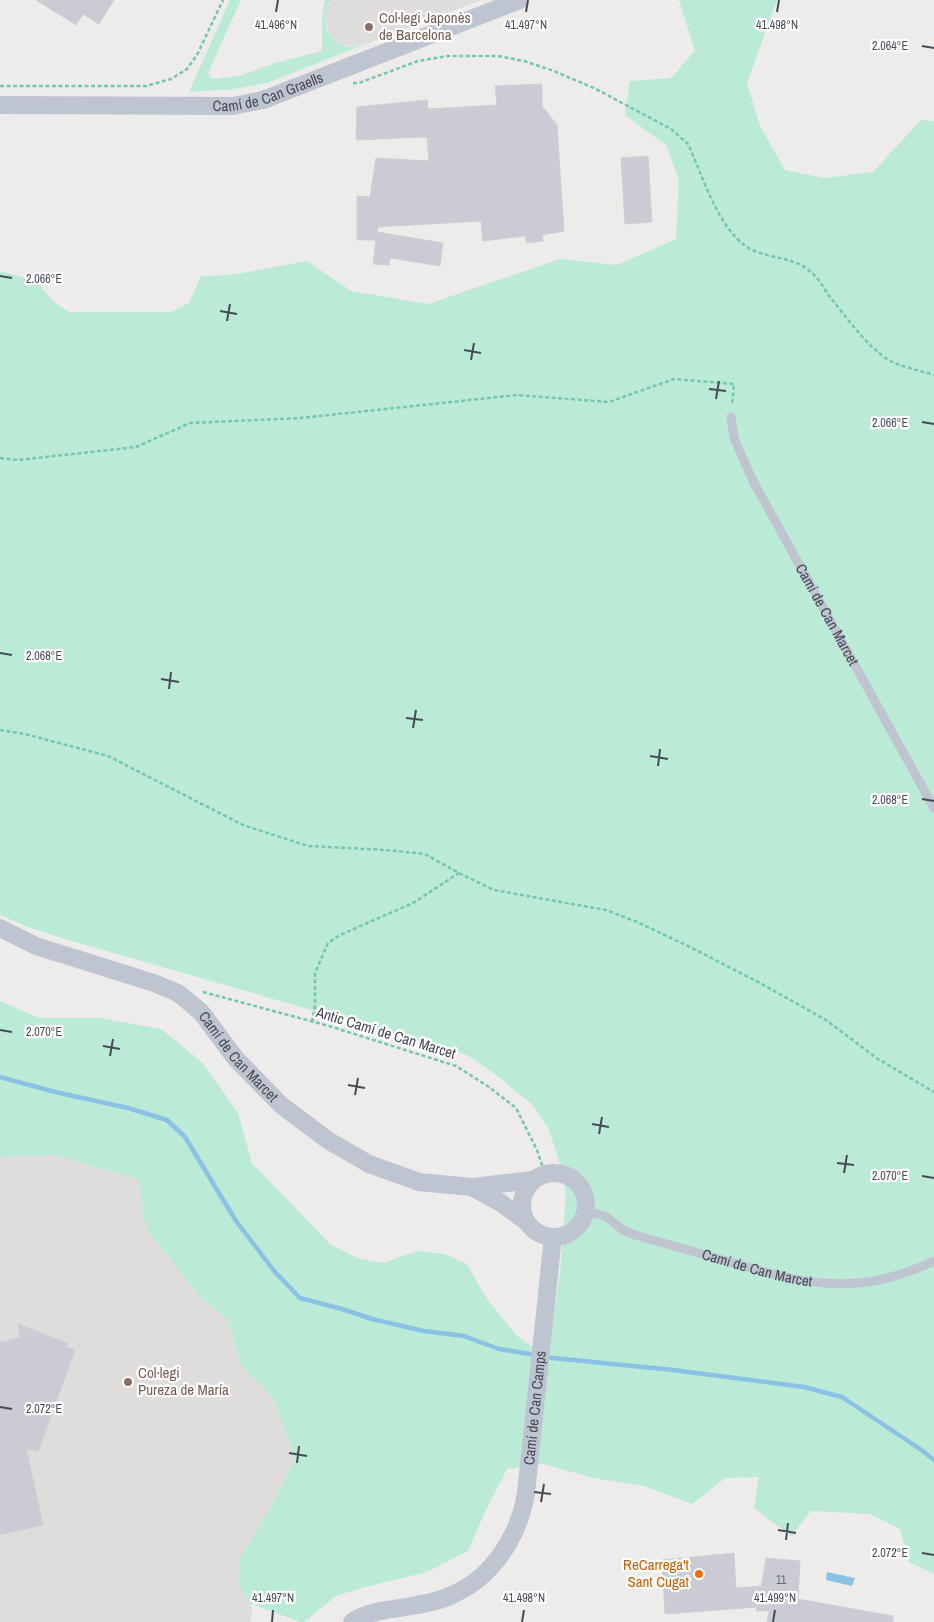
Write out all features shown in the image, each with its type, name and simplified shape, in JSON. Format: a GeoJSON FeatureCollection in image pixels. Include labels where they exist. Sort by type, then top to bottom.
{"type":"FeatureCollection","features":[{"type":"Feature","properties":{"kind":"street","name":"Camí de Can Graells"},"geometry":{"type":"LineString","coordinates":[[0,105],[233,106],[263,100],[509,2]]}},
{"type":"Feature","properties":{"kind":"street","name":"Camí de Can Marcet"},"geometry":{"type":"LineString","coordinates":[[0,928],[36,946],[154,983],[178,993],[201,1012],[236,1059],[280,1105],[329,1141],[369,1164],[419,1182],[472,1187],[539,1177]]}},
{"type":"Feature","properties":{"kind":"street"},"geometry":{"type":"LineString","coordinates":[[557,1172],[568,1176],[578,1183],[586,1199],[586,1211],[580,1224],[574,1230],[566,1234],[553,1236],[538,1232],[528,1223],[523,1211],[523,1198],[528,1187],[539,1177],[557,1172]]}},
{"type":"Feature","properties":{"kind":"street","name":"Camí de Can Marcet"},"geometry":{"type":"LineString","coordinates":[[472,1187],[501,1203],[528,1223]]}},
{"type":"Feature","properties":{"kind":"street","name":"Camí de Can Camps"},"geometry":{"type":"LineString","coordinates":[[352,1622],[373,1612],[416,1606],[454,1594],[482,1576],[509,1542],[517,1526],[526,1492],[553,1236]]}},
{"type":"Feature","properties":{"kind":"lane","name":"Camí de Can Marcet"},"geometry":{"type":"LineString","coordinates":[[730,417],[734,438],[753,481],[934,808]]}},
{"type":"Feature","properties":{"kind":"lane","name":"Camí de Can Marcet"},"geometry":{"type":"LineString","coordinates":[[586,1211],[605,1216],[623,1230],[635,1235],[770,1273],[811,1282],[845,1284],[881,1280],[934,1261]]}},
{"type":"Feature","properties":{"kind":"path"},"geometry":{"type":"LineString","coordinates":[[0,86],[146,86],[171,79],[187,69],[197,55],[223,0]]}},
{"type":"Feature","properties":{"kind":"path"},"geometry":{"type":"LineString","coordinates":[[343,68],[347,78],[352,82],[359,83],[418,61],[448,56],[498,56],[524,61],[554,71],[596,90],[671,129],[688,144],[724,220],[741,242],[767,256],[800,264],[820,281],[830,296],[878,351],[893,362],[934,375]]}},
{"type":"Feature","properties":{"kind":"path"},"geometry":{"type":"LineString","coordinates":[[0,458],[18,460],[136,447],[190,422],[301,418],[517,395],[609,402],[674,379],[734,384],[730,417]]}},
{"type":"Feature","properties":{"kind":"path"},"geometry":{"type":"LineString","coordinates":[[0,730],[25,734],[108,756],[243,825],[308,846],[425,854],[494,890],[606,910],[637,922],[760,983],[818,1016],[878,1059],[934,1092]]}},
{"type":"Feature","properties":{"kind":"path"},"geometry":{"type":"LineString","coordinates":[[312,1022],[315,1006],[315,973],[328,943],[340,935],[413,903],[459,873]]}},
{"type":"Feature","properties":{"kind":"path","name":"Antic Camí de Can Marcet"},"geometry":{"type":"LineString","coordinates":[[202,991],[456,1066],[489,1087],[516,1108],[536,1150],[539,1177]]}},
{"type":"Feature","properties":{"kind":"shaded area","name":"Col·legi Japonès de Barcelona"},"geometry":{"type":"Polygon","coordinates":[[[331,0],[481,0],[366,44],[352,46],[340,45],[330,34],[325,20],[326,9],[331,0]]]}},
{"type":"Feature","properties":{"kind":"shaded area","name":"Col·legi Pureza de María"},"geometry":{"type":"Polygon","coordinates":[[[54,1155],[139,1179],[143,1216],[200,1297],[228,1320],[240,1363],[274,1400],[295,1459],[269,1511],[241,1556],[238,1586],[251,1604],[252,1615],[250,1622],[0,1622],[0,1157],[54,1155]]]}},
{"type":"Feature","properties":{"kind":"green space"},"geometry":{"type":"Polygon","coordinates":[[[230,0],[241,0],[208,73],[212,79],[240,76],[275,63],[322,51],[322,17],[325,0],[331,0],[325,16],[326,26],[330,35],[337,43],[348,46],[366,44],[267,83],[234,89],[189,92],[230,0]]]}},
{"type":"Feature","properties":{"kind":"green space"},"geometry":{"type":"Polygon","coordinates":[[[679,0],[777,0],[747,83],[760,126],[785,170],[824,178],[873,172],[921,120],[934,121],[934,1574],[909,1562],[900,1529],[870,1514],[811,1511],[791,1536],[754,1508],[759,1477],[725,1478],[692,1504],[644,1486],[593,1478],[544,1464],[507,1469],[468,1551],[427,1572],[336,1596],[304,1622],[300,1622],[251,1604],[238,1586],[241,1556],[269,1511],[295,1459],[274,1400],[240,1363],[228,1320],[200,1297],[148,1230],[143,1216],[139,1179],[54,1155],[0,1157],[0,1001],[39,1018],[100,1018],[161,1029],[203,1063],[238,1113],[252,1163],[330,1244],[357,1258],[383,1263],[417,1251],[445,1254],[467,1264],[485,1296],[516,1335],[541,1353],[549,1353],[561,1264],[566,1193],[558,1157],[548,1128],[533,1105],[492,1072],[467,1055],[65,939],[25,926],[0,915],[0,271],[36,281],[52,300],[69,312],[171,312],[189,303],[201,276],[231,275],[307,261],[351,291],[428,304],[560,259],[617,265],[676,239],[679,180],[666,145],[625,115],[630,81],[671,78],[695,51],[679,0]]]}},
{"type":"Feature","properties":{"kind":"water"},"geometry":{"type":"Polygon","coordinates":[[[827,1572],[855,1578],[852,1586],[826,1580],[827,1572]]]}},
{"type":"Feature","properties":{"kind":"building"},"geometry":{"type":"Polygon","coordinates":[[[36,0],[114,0],[99,24],[83,14],[76,25],[36,0]]]}},
{"type":"Feature","properties":{"kind":"building"},"geometry":{"type":"Polygon","coordinates":[[[542,84],[542,106],[557,125],[564,231],[542,235],[543,241],[527,243],[525,236],[483,241],[481,221],[378,227],[377,232],[443,243],[440,266],[390,258],[389,265],[373,264],[376,240],[357,240],[357,196],[370,197],[376,158],[429,161],[427,137],[356,140],[357,107],[427,100],[428,109],[497,105],[495,86],[542,84]]]}},
{"type":"Feature","properties":{"kind":"building"},"geometry":{"type":"Polygon","coordinates":[[[648,156],[652,222],[625,224],[621,158],[648,156]]]}},
{"type":"Feature","properties":{"kind":"building"},"geometry":{"type":"Polygon","coordinates":[[[18,1324],[67,1343],[66,1347],[75,1350],[38,1452],[26,1448],[43,1525],[0,1535],[0,1342],[20,1338],[18,1324]]]}},
{"type":"Feature","properties":{"kind":"building"},"geometry":{"type":"Polygon","coordinates":[[[734,1553],[736,1588],[761,1586],[766,1558],[800,1561],[798,1599],[893,1616],[893,1622],[767,1622],[769,1611],[756,1611],[757,1607],[665,1614],[662,1560],[734,1553]]]}},
{"type":"Feature","properties":{"kind":"waterway"},"geometry":{"type":"LineString","coordinates":[[0,1077],[55,1092],[128,1108],[167,1120],[185,1137],[236,1221],[275,1272],[300,1298],[372,1319],[424,1331],[464,1336],[499,1349],[536,1355]]}},
{"type":"Feature","properties":{"kind":"waterway"},"geometry":{"type":"LineString","coordinates":[[543,1357],[673,1370],[804,1387],[842,1397],[934,1460]]}},
{"type":"Feature","properties":{"kind":"place","name":"Col·legi Japonès de Barcelona"},"geometry":{"type":"Point","coordinates":[369,27]}},
{"type":"Feature","properties":{"kind":"place","name":"Col·legi Pureza de María"},"geometry":{"type":"Point","coordinates":[128,1382]}},
{"type":"Feature","properties":{"kind":"place","name":"ReCarrega't Sant Cugat"},"geometry":{"type":"Point","coordinates":[699,1574]}}]}
